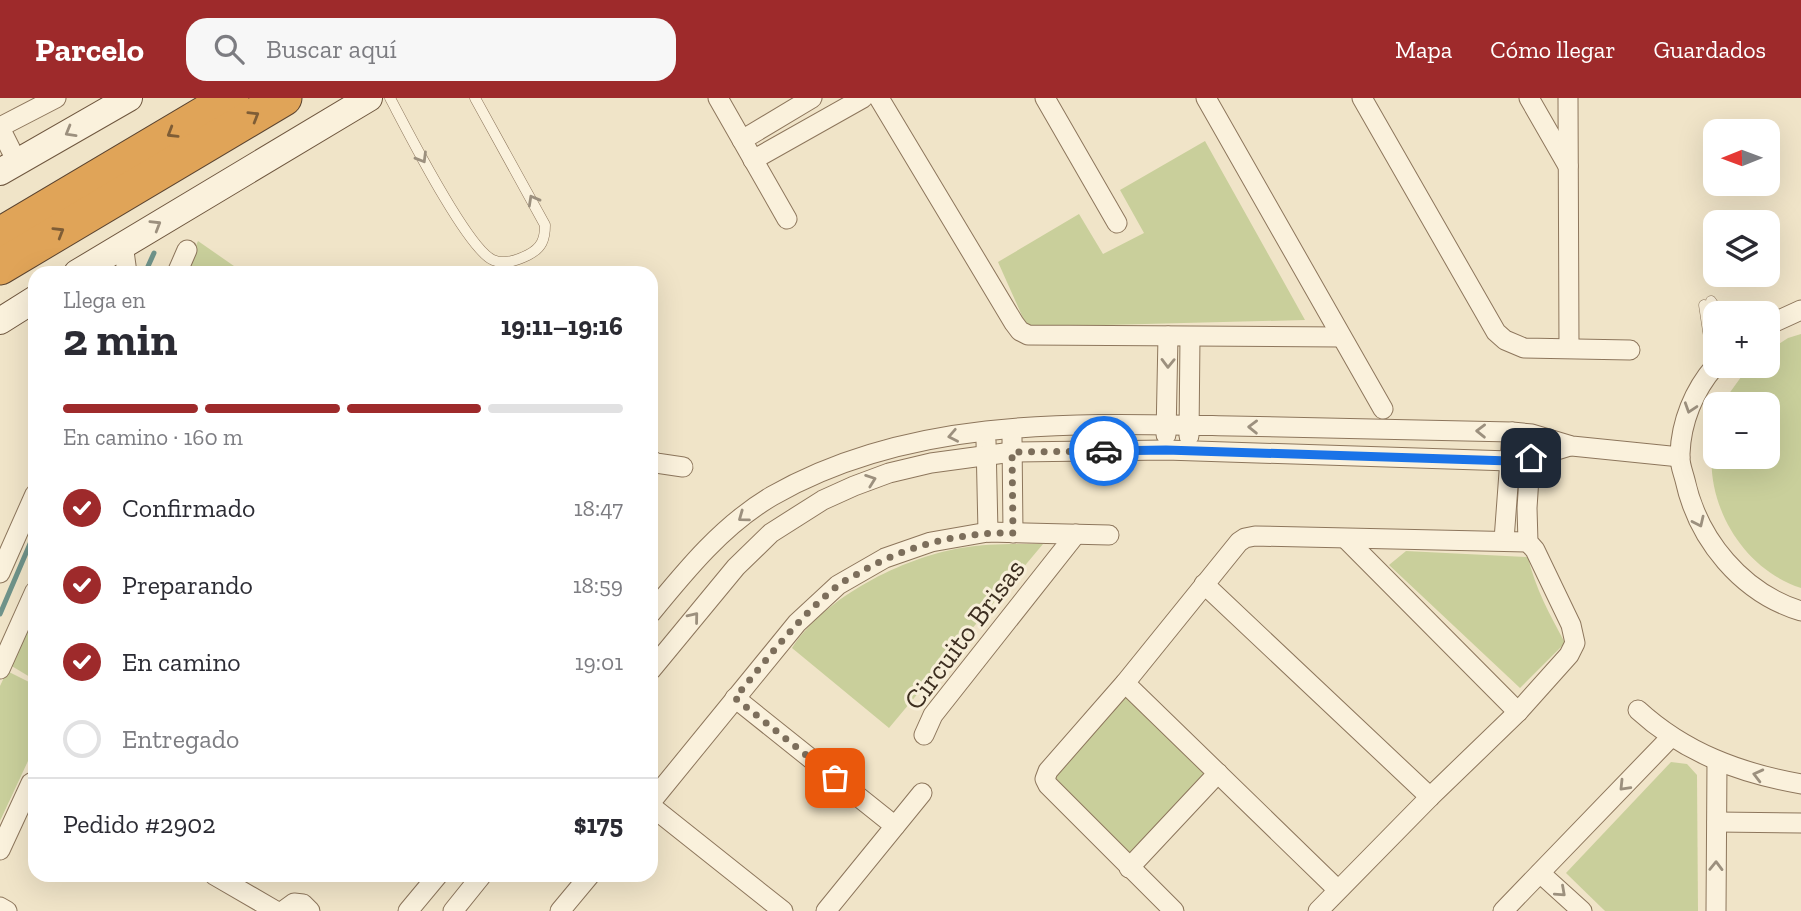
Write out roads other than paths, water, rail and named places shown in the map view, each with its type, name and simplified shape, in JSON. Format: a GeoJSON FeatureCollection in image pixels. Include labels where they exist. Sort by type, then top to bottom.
{"type":"FeatureCollection","features":[{"type":"Feature","properties":{"kind":"highway"},"geometry":{"type":"LineString","coordinates":[[0,235],[231,98]]}},
{"type":"Feature","properties":{"kind":"highway"},"geometry":{"type":"LineString","coordinates":[[0,267],[284,98]]}},
{"type":"Feature","properties":{"kind":"main road"},"geometry":{"type":"LineString","coordinates":[[9,167],[129,98]]}},
{"type":"Feature","properties":{"kind":"main road"},"geometry":{"type":"LineString","coordinates":[[88,266],[369,98]]}},
{"type":"Feature","properties":{"kind":"main road"},"geometry":{"type":"LineString","coordinates":[[0,321],[28,303]]}},
{"type":"Feature","properties":{"kind":"street"},"geometry":{"type":"LineString","coordinates":[[9,167],[0,128],[56,98]]}},
{"type":"Feature","properties":{"kind":"street"},"geometry":{"type":"LineString","coordinates":[[718,98],[787,219]]}},
{"type":"Feature","properties":{"kind":"street"},"geometry":{"type":"LineString","coordinates":[[742,140],[812,98]]}},
{"type":"Feature","properties":{"kind":"street"},"geometry":{"type":"LineString","coordinates":[[753,160],[863,98]]}},
{"type":"Feature","properties":{"kind":"street"},"geometry":{"type":"LineString","coordinates":[[879,98],[1020,331],[1037,336],[1340,337]]}},
{"type":"Feature","properties":{"kind":"street"},"geometry":{"type":"LineString","coordinates":[[1045,98],[1117,223]]}},
{"type":"Feature","properties":{"kind":"street"},"geometry":{"type":"LineString","coordinates":[[1206,98],[1383,409]]}},
{"type":"Feature","properties":{"kind":"street"},"geometry":{"type":"LineString","coordinates":[[1362,98],[1496,332],[1505,340],[1524,348],[1630,350]]}},
{"type":"Feature","properties":{"kind":"street"},"geometry":{"type":"LineString","coordinates":[[1529,98],[1568,167]]}},
{"type":"Feature","properties":{"kind":"street"},"geometry":{"type":"LineString","coordinates":[[1568,98],[1570,348]]}},
{"type":"Feature","properties":{"kind":"street"},"geometry":{"type":"LineString","coordinates":[[123,244],[126,266]]}},
{"type":"Feature","properties":{"kind":"street"},"geometry":{"type":"LineString","coordinates":[[180,266],[187,250]]}},
{"type":"Feature","properties":{"kind":"street"},"geometry":{"type":"LineString","coordinates":[[1780,320],[1801,310]]}},
{"type":"Feature","properties":{"kind":"street"},"geometry":{"type":"LineString","coordinates":[[1166,450],[1168,336]]}},
{"type":"Feature","properties":{"kind":"street"},"geometry":{"type":"LineString","coordinates":[[1189,451],[1190,337]]}},
{"type":"Feature","properties":{"kind":"street"},"geometry":{"type":"LineString","coordinates":[[1706,378],[1694,396],[1683,428],[1679,457],[1689,498],[1698,519],[1724,561],[1752,587],[1785,606],[1801,611]]}},
{"type":"Feature","properties":{"kind":"street"},"geometry":{"type":"LineString","coordinates":[[658,603],[695,558],[731,526],[770,497],[810,476],[841,464],[894,449],[986,430],[1082,424],[1522,433],[1572,446],[1679,457]]}},
{"type":"Feature","properties":{"kind":"street","name":"Circuito Brisas"},"geometry":{"type":"LineString","coordinates":[[1012,427],[1013,533]]}},
{"type":"Feature","properties":{"kind":"street","name":"Circuito Brisas"},"geometry":{"type":"LineString","coordinates":[[986,430],[988,532]]}},
{"type":"Feature","properties":{"kind":"street"},"geometry":{"type":"LineString","coordinates":[[1318,911],[1518,712],[1569,655],[1575,643],[1571,625],[1535,550],[1528,542],[1527,508],[1531,458],[1522,433]]}},
{"type":"Feature","properties":{"kind":"street"},"geometry":{"type":"LineString","coordinates":[[1504,540],[1510,461],[1522,433]]}},
{"type":"Feature","properties":{"kind":"street"},"geometry":{"type":"LineString","coordinates":[[658,662],[736,567],[771,533],[823,500],[866,482],[931,463],[1012,452],[1166,450],[1510,461],[1572,446]]}},
{"type":"Feature","properties":{"kind":"street"},"geometry":{"type":"LineString","coordinates":[[658,464],[683,467]]}},
{"type":"Feature","properties":{"kind":"street"},"geometry":{"type":"LineString","coordinates":[[0,573],[28,510]]}},
{"type":"Feature","properties":{"kind":"street"},"geometry":{"type":"LineString","coordinates":[[658,795],[797,623],[838,584],[885,558],[932,542],[988,532],[1109,535]]}},
{"type":"Feature","properties":{"kind":"street","name":"Circuito Brisas"},"geometry":{"type":"LineString","coordinates":[[925,735],[933,715],[1076,534]]}},
{"type":"Feature","properties":{"kind":"street"},"geometry":{"type":"LineString","coordinates":[[1174,911],[1129,868],[1045,779],[1048,771],[1245,538],[1528,542]]}},
{"type":"Feature","properties":{"kind":"street"},"geometry":{"type":"LineString","coordinates":[[1346,539],[1518,712]]}},
{"type":"Feature","properties":{"kind":"street"},"geometry":{"type":"LineString","coordinates":[[1204,584],[1430,797]]}},
{"type":"Feature","properties":{"kind":"street"},"geometry":{"type":"LineString","coordinates":[[0,669],[28,607]]}},
{"type":"Feature","properties":{"kind":"street"},"geometry":{"type":"LineString","coordinates":[[1125,683],[1338,890]]}},
{"type":"Feature","properties":{"kind":"street"},"geometry":{"type":"LineString","coordinates":[[735,698],[895,826]]}},
{"type":"Feature","properties":{"kind":"street"},"geometry":{"type":"LineString","coordinates":[[1638,710],[1671,737],[1717,762],[1745,772],[1801,785]]}},
{"type":"Feature","properties":{"kind":"street"},"geometry":{"type":"LineString","coordinates":[[1503,911],[1671,737]]}},
{"type":"Feature","properties":{"kind":"street"},"geometry":{"type":"LineString","coordinates":[[1716,911],[1717,762]]}},
{"type":"Feature","properties":{"kind":"street"},"geometry":{"type":"LineString","coordinates":[[1129,868],[1218,773]]}},
{"type":"Feature","properties":{"kind":"street"},"geometry":{"type":"LineString","coordinates":[[0,850],[28,791]]}},
{"type":"Feature","properties":{"kind":"street"},"geometry":{"type":"LineString","coordinates":[[826,911],[922,793]]}},
{"type":"Feature","properties":{"kind":"street"},"geometry":{"type":"LineString","coordinates":[[658,810],[783,911]]}},
{"type":"Feature","properties":{"kind":"street"},"geometry":{"type":"LineString","coordinates":[[1717,822],[1801,823]]}},
{"type":"Feature","properties":{"kind":"street"},"geometry":{"type":"LineString","coordinates":[[1540,873],[1582,911]]}},
{"type":"Feature","properties":{"kind":"street"},"geometry":{"type":"LineString","coordinates":[[227,882],[276,911]]}},
{"type":"Feature","properties":{"kind":"street"},"geometry":{"type":"LineString","coordinates":[[408,911],[432,882]]}},
{"type":"Feature","properties":{"kind":"street"},"geometry":{"type":"LineString","coordinates":[[453,911],[476,882]]}},
{"type":"Feature","properties":{"kind":"street"},"geometry":{"type":"LineString","coordinates":[[561,911],[584,882]]}},
{"type":"Feature","properties":{"kind":"street"},"geometry":{"type":"LineString","coordinates":[[283,911],[294,903],[303,904],[310,911]]}},
{"type":"Feature","properties":{"kind":"street"},"geometry":{"type":"LineString","coordinates":[[0,907],[7,911]]}},
{"type":"Feature","properties":{"kind":"lane"},"geometry":{"type":"LineString","coordinates":[[390,98],[417,151],[470,238],[481,253],[494,261],[504,262],[531,254],[540,247],[545,238],[545,225],[475,98]]}},
{"type":"Feature","properties":{"kind":"waterway"},"geometry":{"type":"LineString","coordinates":[[148,266],[154,253]]}},
{"type":"Feature","properties":{"kind":"waterway"},"geometry":{"type":"LineString","coordinates":[[0,614],[28,548]]}}]}
